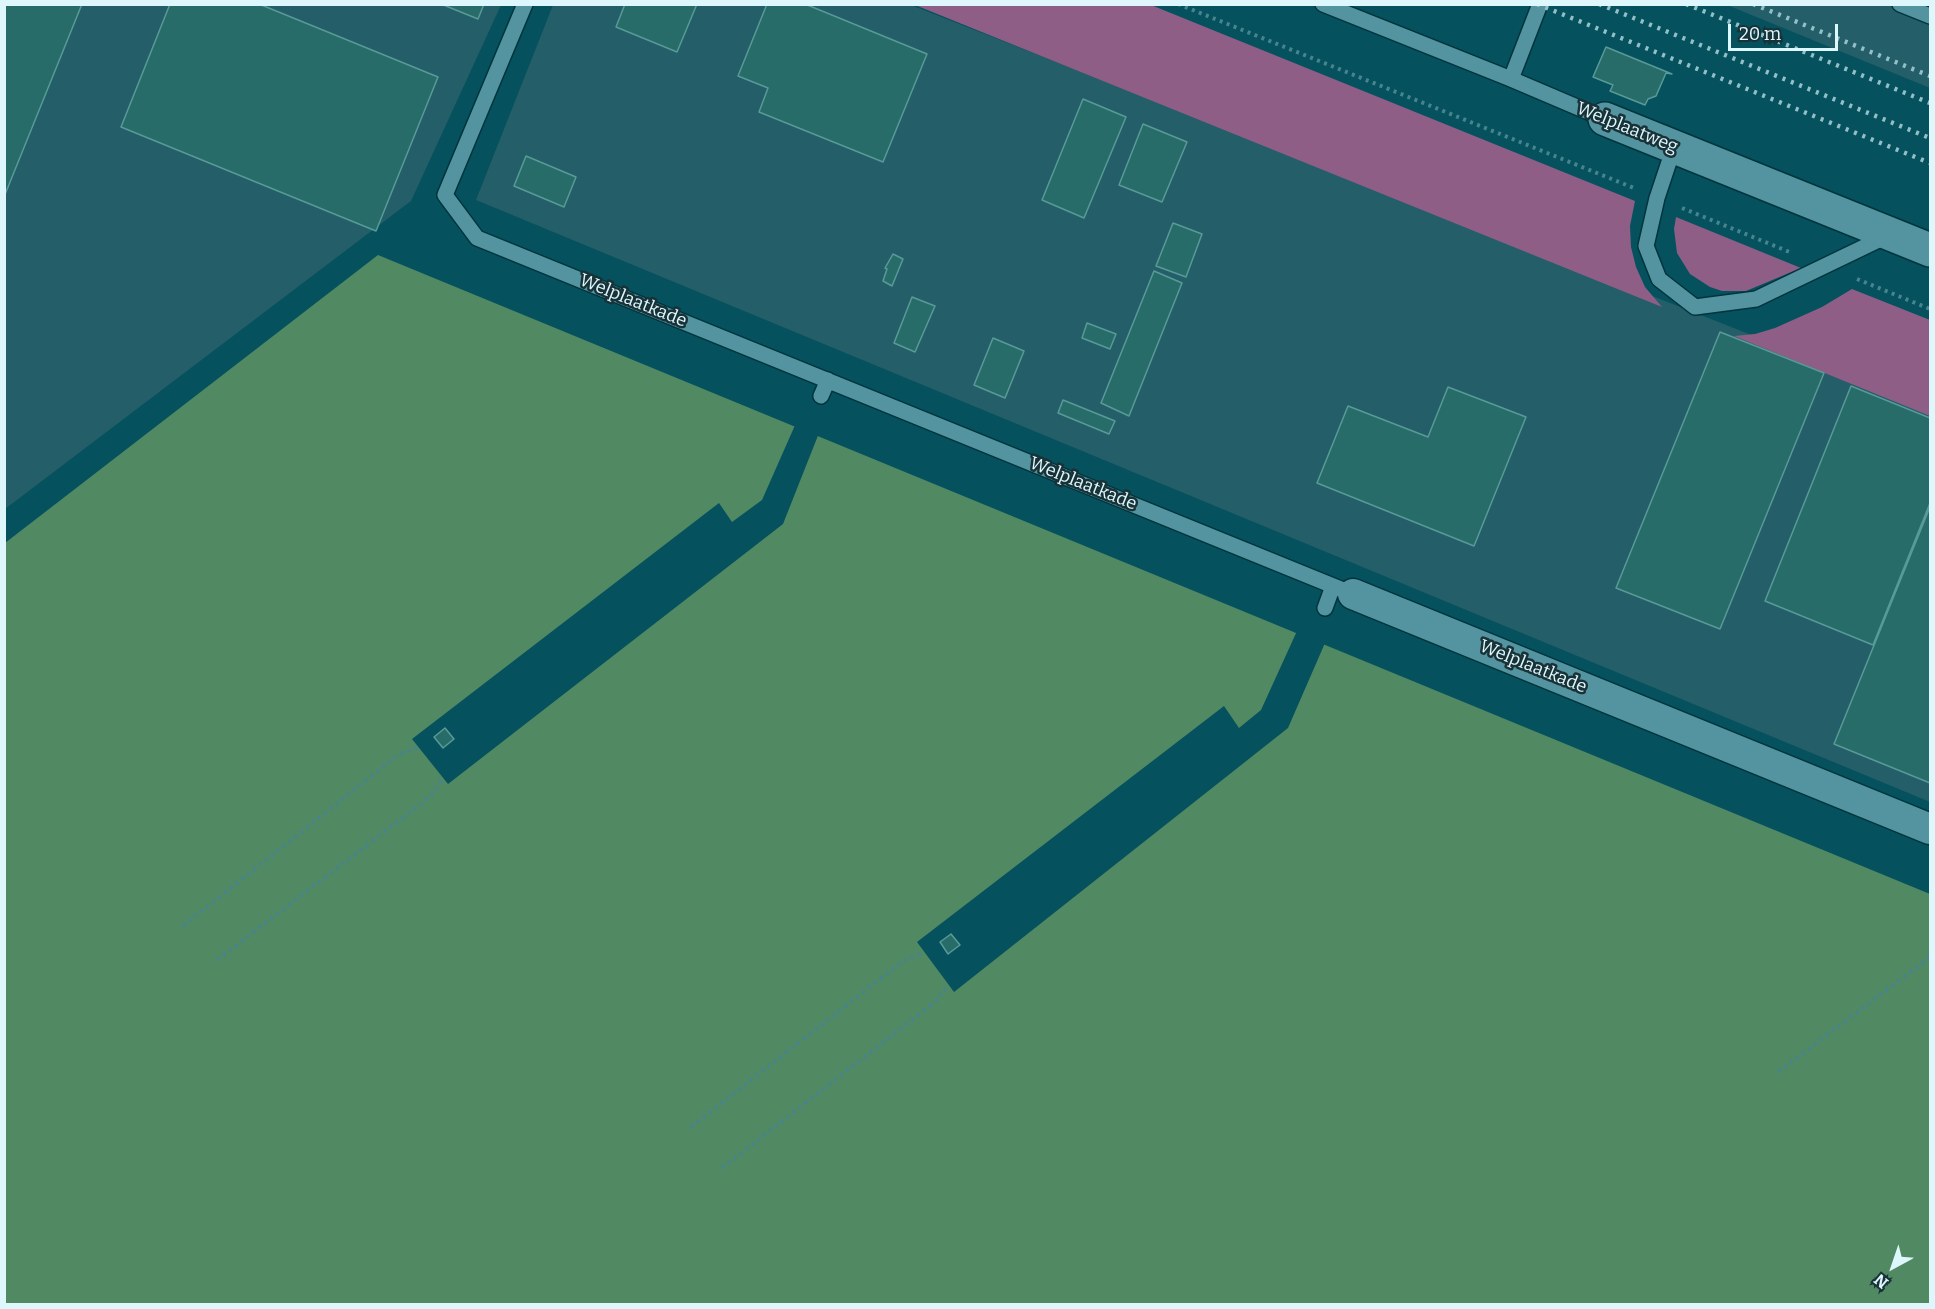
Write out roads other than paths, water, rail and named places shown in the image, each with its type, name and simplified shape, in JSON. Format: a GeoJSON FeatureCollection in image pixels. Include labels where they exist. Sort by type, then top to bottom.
{"type":"FeatureCollection","features":[{"type":"Feature","properties":{"kind":"street","name":"Welplaatweg"},"geometry":{"type":"LineString","coordinates":[[1605,119],[1930,250]]}},
{"type":"Feature","properties":{"kind":"street","name":"Welplaatkade"},"geometry":{"type":"LineString","coordinates":[[1343,590],[1930,828]]}},
{"type":"Feature","properties":{"kind":"lane","name":"Welplaatkade"},"geometry":{"type":"LineString","coordinates":[[525,4],[445,195],[477,238],[1343,590]]}},
{"type":"Feature","properties":{"kind":"lane","name":"Welplaatweg"},"geometry":{"type":"LineString","coordinates":[[1323,4],[1605,119]]}},
{"type":"Feature","properties":{"kind":"lane"},"geometry":{"type":"LineString","coordinates":[[1511,79],[1540,4]]}},
{"type":"Feature","properties":{"kind":"lane"},"geometry":{"type":"LineString","coordinates":[[1900,4],[1930,16]]}},
{"type":"Feature","properties":{"kind":"lane"},"geometry":{"type":"LineString","coordinates":[[1674,147],[1657,198],[1646,246],[1659,279],[1695,307],[1756,299],[1891,234]]}},
{"type":"Feature","properties":{"kind":"lane"},"geometry":{"type":"LineString","coordinates":[[821,396],[828,380]]}},
{"type":"Feature","properties":{"kind":"lane"},"geometry":{"type":"LineString","coordinates":[[1325,608],[1343,590]]}},
{"type":"Feature","properties":{"kind":"railway"},"geometry":{"type":"LineString","coordinates":[[1537,4],[1930,163]]}},
{"type":"Feature","properties":{"kind":"railway"},"geometry":{"type":"LineString","coordinates":[[1599,4],[1930,138]]}},
{"type":"Feature","properties":{"kind":"railway"},"geometry":{"type":"LineString","coordinates":[[1686,4],[1930,103]]}},
{"type":"Feature","properties":{"kind":"railway"},"geometry":{"type":"LineString","coordinates":[[1753,4],[1930,76]]}}]}
